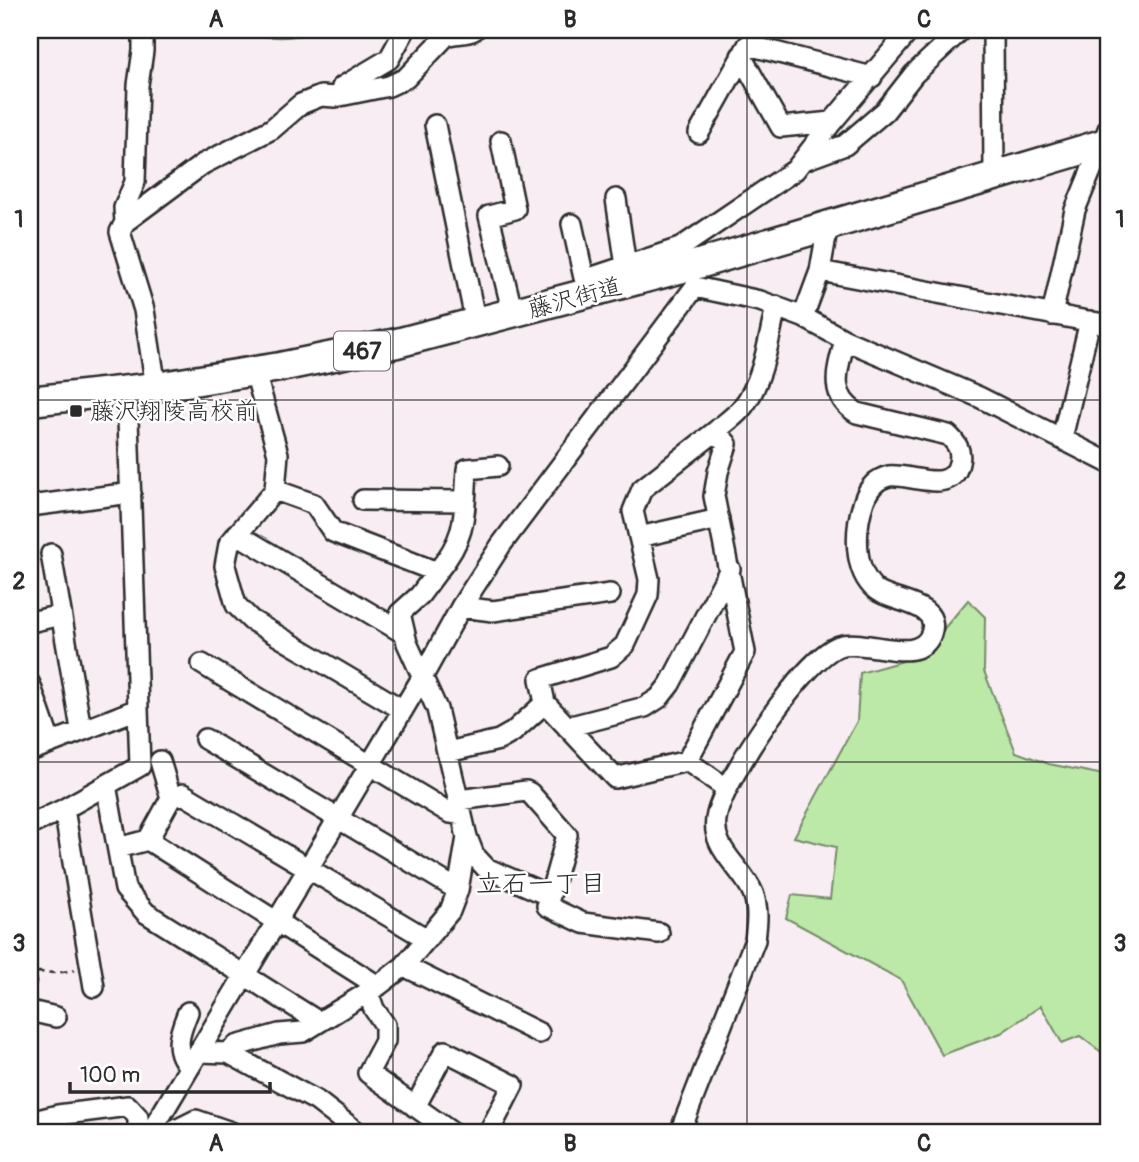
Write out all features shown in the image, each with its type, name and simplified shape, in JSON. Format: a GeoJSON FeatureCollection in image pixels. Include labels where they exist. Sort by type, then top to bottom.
{"type":"FeatureCollection","features":[{"type":"Feature","properties":{"kind":"highway","name":"藤沢街道"},"geometry":{"type":"LineString","coordinates":[[30,401],[156,387],[255,372],[476,324],[513,314],[596,284],[691,277],[828,225],[995,176],[1107,138]]}},
{"type":"Feature","properties":{"kind":"street"},"geometry":{"type":"LineString","coordinates":[[125,222],[124,208],[135,182],[137,164],[138,85],[143,30]]}},
{"type":"Feature","properties":{"kind":"street"},"geometry":{"type":"LineString","coordinates":[[342,87],[389,59],[405,30]]}},
{"type":"Feature","properties":{"kind":"street"},"geometry":{"type":"LineString","coordinates":[[156,387],[144,310],[120,232],[125,222],[203,164],[272,129],[301,104],[321,96],[346,95],[389,86],[415,71],[446,36],[474,30]]}},
{"type":"Feature","properties":{"kind":"street"},"geometry":{"type":"LineString","coordinates":[[572,224],[584,278],[596,284],[626,266],[680,248],[795,170],[910,30]]}},
{"type":"Feature","properties":{"kind":"street"},"geometry":{"type":"LineString","coordinates":[[804,160],[845,145],[885,111],[914,74],[961,30]]}},
{"type":"Feature","properties":{"kind":"street"},"geometry":{"type":"LineString","coordinates":[[993,30],[995,176]]}},
{"type":"Feature","properties":{"kind":"street"},"geometry":{"type":"LineString","coordinates":[[699,133],[748,45],[872,77]]}},
{"type":"Feature","properties":{"kind":"street"},"geometry":{"type":"LineString","coordinates":[[741,56],[781,127],[832,122]]}},
{"type":"Feature","properties":{"kind":"street"},"geometry":{"type":"LineString","coordinates":[[435,125],[476,324]]}},
{"type":"Feature","properties":{"kind":"street"},"geometry":{"type":"LineString","coordinates":[[1052,314],[1075,210],[1107,138]]}},
{"type":"Feature","properties":{"kind":"street"},"geometry":{"type":"LineString","coordinates":[[501,141],[515,209],[489,216],[513,314]]}},
{"type":"Feature","properties":{"kind":"street"},"geometry":{"type":"LineString","coordinates":[[616,199],[626,266]]}},
{"type":"Feature","properties":{"kind":"street"},"geometry":{"type":"LineString","coordinates":[[803,317],[820,271],[828,225]]}},
{"type":"Feature","properties":{"kind":"street"},"geometry":{"type":"LineString","coordinates":[[820,271],[1100,323],[1062,438]]}},
{"type":"Feature","properties":{"kind":"street"},"geometry":{"type":"LineString","coordinates":[[151,1132],[423,677],[461,607],[501,545],[691,277],[803,317],[845,340],[979,397],[1109,463]]}},
{"type":"Feature","properties":{"kind":"street"},"geometry":{"type":"LineString","coordinates":[[726,788],[687,761],[615,778],[545,703],[540,679],[611,657],[625,645],[648,595],[649,579],[633,511],[642,489],[741,410],[763,364],[776,306]]}},
{"type":"Feature","properties":{"kind":"street"},"geometry":{"type":"LineString","coordinates":[[680,1132],[755,940],[758,916],[752,892],[720,845],[715,832],[716,816],[726,788],[786,696],[826,653],[856,644],[911,650],[925,644],[933,629],[930,615],[924,610],[882,594],[868,581],[859,556],[859,522],[867,493],[880,480],[897,476],[943,480],[957,469],[959,450],[956,442],[948,435],[857,413],[844,405],[838,391],[837,370],[845,340]]}},
{"type":"Feature","properties":{"kind":"street"},"geometry":{"type":"LineString","coordinates":[[255,372],[278,454],[275,490],[229,544],[225,566],[236,605],[251,620],[403,710]]}},
{"type":"Feature","properties":{"kind":"street"},"geometry":{"type":"LineString","coordinates":[[30,825],[140,766],[127,390]]}},
{"type":"Feature","properties":{"kind":"street"},"geometry":{"type":"LineString","coordinates":[[687,761],[745,652],[714,496],[727,444],[716,431]]}},
{"type":"Feature","properties":{"kind":"street"},"geometry":{"type":"LineString","coordinates":[[498,466],[467,469],[462,533],[453,553],[421,595],[400,613],[405,634],[438,709],[467,837],[474,855],[486,868],[550,896]]}},
{"type":"Feature","properties":{"kind":"street"},"geometry":{"type":"LineString","coordinates":[[275,490],[314,504],[333,532],[437,572]]}},
{"type":"Feature","properties":{"kind":"street"},"geometry":{"type":"LineString","coordinates":[[30,506],[131,493]]}},
{"type":"Feature","properties":{"kind":"street"},"geometry":{"type":"LineString","coordinates":[[363,500],[465,501]]}},
{"type":"Feature","properties":{"kind":"street"},"geometry":{"type":"LineString","coordinates":[[639,537],[719,519]]}},
{"type":"Feature","properties":{"kind":"street"},"geometry":{"type":"LineString","coordinates":[[237,534],[405,634]]}},
{"type":"Feature","properties":{"kind":"street"},"geometry":{"type":"LineString","coordinates":[[51,554],[81,729]]}},
{"type":"Feature","properties":{"kind":"street"},"geometry":{"type":"LineString","coordinates":[[568,727],[645,707],[659,698],[670,684],[730,569]]}},
{"type":"Feature","properties":{"kind":"street"},"geometry":{"type":"LineString","coordinates":[[461,607],[493,611],[610,594]]}},
{"type":"Feature","properties":{"kind":"street"},"geometry":{"type":"LineString","coordinates":[[30,622],[61,615]]}},
{"type":"Feature","properties":{"kind":"street"},"geometry":{"type":"LineString","coordinates":[[202,664],[450,813],[526,791],[530,793],[567,835],[547,906],[583,923],[659,933]]}},
{"type":"Feature","properties":{"kind":"street"},"geometry":{"type":"LineString","coordinates":[[30,684],[50,742]]}},
{"type":"Feature","properties":{"kind":"street"},"geometry":{"type":"LineString","coordinates":[[449,752],[506,736],[545,703]]}},
{"type":"Feature","properties":{"kind":"street"},"geometry":{"type":"LineString","coordinates":[[30,751],[138,709]]}},
{"type":"Feature","properties":{"kind":"street"},"geometry":{"type":"LineString","coordinates":[[205,739],[458,890]]}},
{"type":"Feature","properties":{"kind":"street"},"geometry":{"type":"LineString","coordinates":[[160,761],[171,798]]}},
{"type":"Feature","properties":{"kind":"street"},"geometry":{"type":"LineString","coordinates":[[106,785],[125,889],[146,914],[319,1022]]}},
{"type":"Feature","properties":{"kind":"street"},"geometry":{"type":"LineString","coordinates":[[118,848],[148,840],[171,798],[183,794],[427,939]]}},
{"type":"Feature","properties":{"kind":"street"},"geometry":{"type":"LineString","coordinates":[[64,809],[87,975]]}},
{"type":"Feature","properties":{"kind":"street"},"geometry":{"type":"LineString","coordinates":[[188,1012],[179,1035],[181,1059],[195,1060],[228,1053],[236,1046],[279,1034],[303,1032],[373,989],[404,966],[450,911],[458,890],[467,837]]}},
{"type":"Feature","properties":{"kind":"street"},"geometry":{"type":"LineString","coordinates":[[148,840],[373,989]]}},
{"type":"Feature","properties":{"kind":"street"},"geometry":{"type":"LineString","coordinates":[[404,966],[540,1033]]}},
{"type":"Feature","properties":{"kind":"street"},"geometry":{"type":"LineString","coordinates":[[373,989],[374,1009],[384,1025],[386,1041],[368,1073],[451,1132]]}},
{"type":"Feature","properties":{"kind":"street"},"geometry":{"type":"LineString","coordinates":[[30,1012],[56,1017]]}},
{"type":"Feature","properties":{"kind":"street"},"geometry":{"type":"LineString","coordinates":[[415,1107],[445,1051],[513,1085],[489,1132]]}},
{"type":"Feature","properties":{"kind":"street"},"geometry":{"type":"LineString","coordinates":[[228,1053],[317,1101],[357,1132]]}},
{"type":"Feature","properties":{"kind":"street"},"geometry":{"type":"LineString","coordinates":[[30,1122],[58,1115],[128,1106],[138,1117],[138,1132]]}},
{"type":"Feature","properties":{"kind":"street"},"geometry":{"type":"LineString","coordinates":[[172,1132],[196,1120],[231,1132]]}},
{"type":"Feature","properties":{"kind":"path"},"geometry":{"type":"LineString","coordinates":[[30,1012],[38,972],[87,975]]}},
{"type":"Feature","properties":{"kind":"green space"},"geometry":{"type":"Polygon","coordinates":[[[241,30],[317,30],[279,37],[241,30]]]}},
{"type":"Feature","properties":{"kind":"green space"},"geometry":{"type":"Polygon","coordinates":[[[968,600],[985,617],[984,671],[1016,752],[1049,764],[1109,776],[1109,1058],[1080,1036],[1062,1043],[1041,1006],[1001,1033],[942,1055],[901,980],[786,918],[792,895],[830,899],[836,847],[794,837],[857,721],[860,673],[921,656],[968,600]]]}},
{"type":"Feature","properties":{"kind":"place","name":"藤沢翔陵高校前"},"geometry":{"type":"Point","coordinates":[76,411]}},
{"type":"Feature","properties":{"kind":"district","name":"立石一丁目"},"geometry":{"type":"Point","coordinates":[541,884]}}]}
